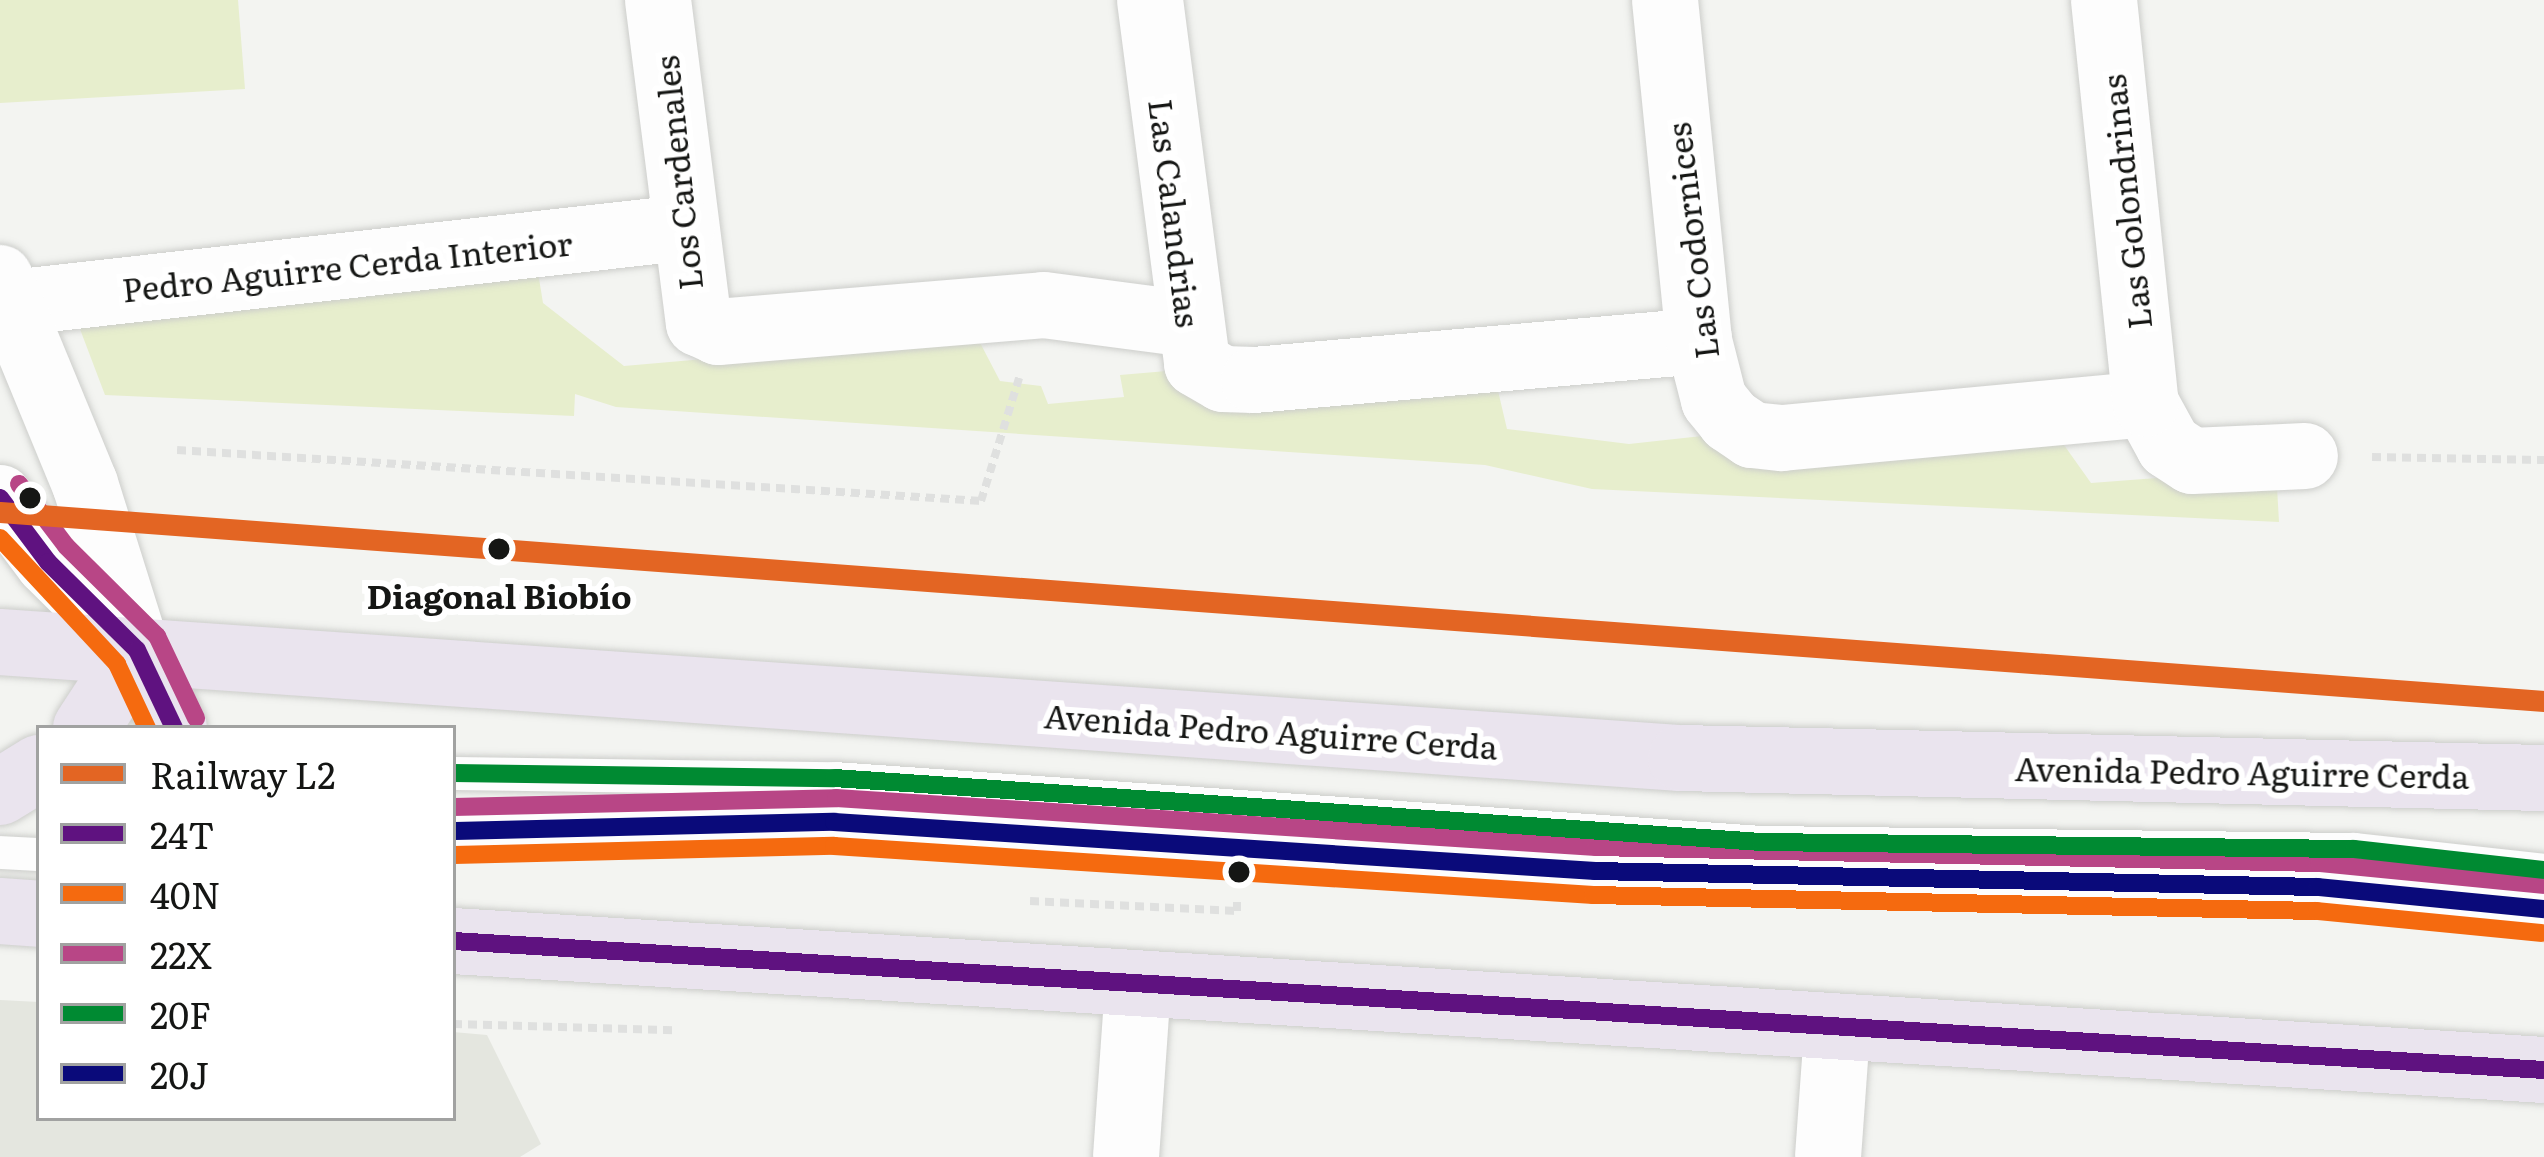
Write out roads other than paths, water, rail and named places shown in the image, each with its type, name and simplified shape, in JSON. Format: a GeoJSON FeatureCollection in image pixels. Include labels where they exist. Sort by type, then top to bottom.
{"type":"FeatureCollection","features":[{"type":"Feature","properties":{"kind":"highway","name":"Avenida Pedro Aguirre Cerda"},"geometry":{"type":"LineString","coordinates":[[0,641],[1681,758],[2544,778]]}},
{"type":"Feature","properties":{"kind":"highway"},"geometry":{"type":"LineString","coordinates":[[88,725],[136,650]]}},
{"type":"Feature","properties":{"kind":"highway"},"geometry":{"type":"LineString","coordinates":[[136,650],[173,725]]}},
{"type":"Feature","properties":{"kind":"highway"},"geometry":{"type":"LineString","coordinates":[[0,792],[36,770]]}},
{"type":"Feature","properties":{"kind":"highway"},"geometry":{"type":"LineString","coordinates":[[0,911],[36,914]]}},
{"type":"Feature","properties":{"kind":"highway"},"geometry":{"type":"LineString","coordinates":[[456,941],[1837,1032],[2544,1070]]}},
{"type":"Feature","properties":{"kind":"street","name":"Los Cardenales"},"geometry":{"type":"LineString","coordinates":[[658,0],[692,308],[718,332],[1044,305],[1189,324]]}},
{"type":"Feature","properties":{"kind":"street","name":"Las Calandrias"},"geometry":{"type":"LineString","coordinates":[[1150,0],[1197,364],[1222,379],[1254,380],[1699,341]]}},
{"type":"Feature","properties":{"kind":"street","name":"Las Codornices"},"geometry":{"type":"LineString","coordinates":[[1664,0],[1699,341],[1714,400],[1730,420],[1752,434],[1782,438],[2146,404]]}},
{"type":"Feature","properties":{"kind":"street","name":"Las Golondrinas"},"geometry":{"type":"LineString","coordinates":[[2104,0],[2146,404]]}},
{"type":"Feature","properties":{"kind":"street","name":"Pedro Aguirre Cerda Interior"},"geometry":{"type":"LineString","coordinates":[[6,290],[682,228]]}},
{"type":"Feature","properties":{"kind":"street"},"geometry":{"type":"LineString","coordinates":[[6,290],[98,519],[136,650]]}},
{"type":"Feature","properties":{"kind":"street"},"geometry":{"type":"LineString","coordinates":[[2146,404],[2169,446],[2192,461],[2305,456]]}},
{"type":"Feature","properties":{"kind":"street"},"geometry":{"type":"LineString","coordinates":[[4,523],[136,650]]}},
{"type":"Feature","properties":{"kind":"street"},"geometry":{"type":"LineString","coordinates":[[1126,1157],[1138,983]]}},
{"type":"Feature","properties":{"kind":"street"},"geometry":{"type":"LineString","coordinates":[[1828,1157],[1837,1032]]}},
{"type":"Feature","properties":{"kind":"lane"},"geometry":{"type":"LineString","coordinates":[[0,751],[36,752]]}},
{"type":"Feature","properties":{"kind":"lane"},"geometry":{"type":"LineString","coordinates":[[456,773],[834,778],[1761,842],[2332,848],[2544,870]]}},
{"type":"Feature","properties":{"kind":"lane"},"geometry":{"type":"LineString","coordinates":[[456,831],[739,820],[1240,844],[1639,872],[2295,886],[2544,909]]}},
{"type":"Feature","properties":{"kind":"lane"},"geometry":{"type":"LineString","coordinates":[[0,852],[36,854]]}},
{"type":"Feature","properties":{"kind":"rail line","name":"L2"},"geometry":{"type":"LineString","coordinates":[[0,512],[2544,701]]}},
{"type":"Feature","properties":{"kind":"place","name":"Diagonal Biobío"},"geometry":{"type":"Point","coordinates":[499,549]}}]}
